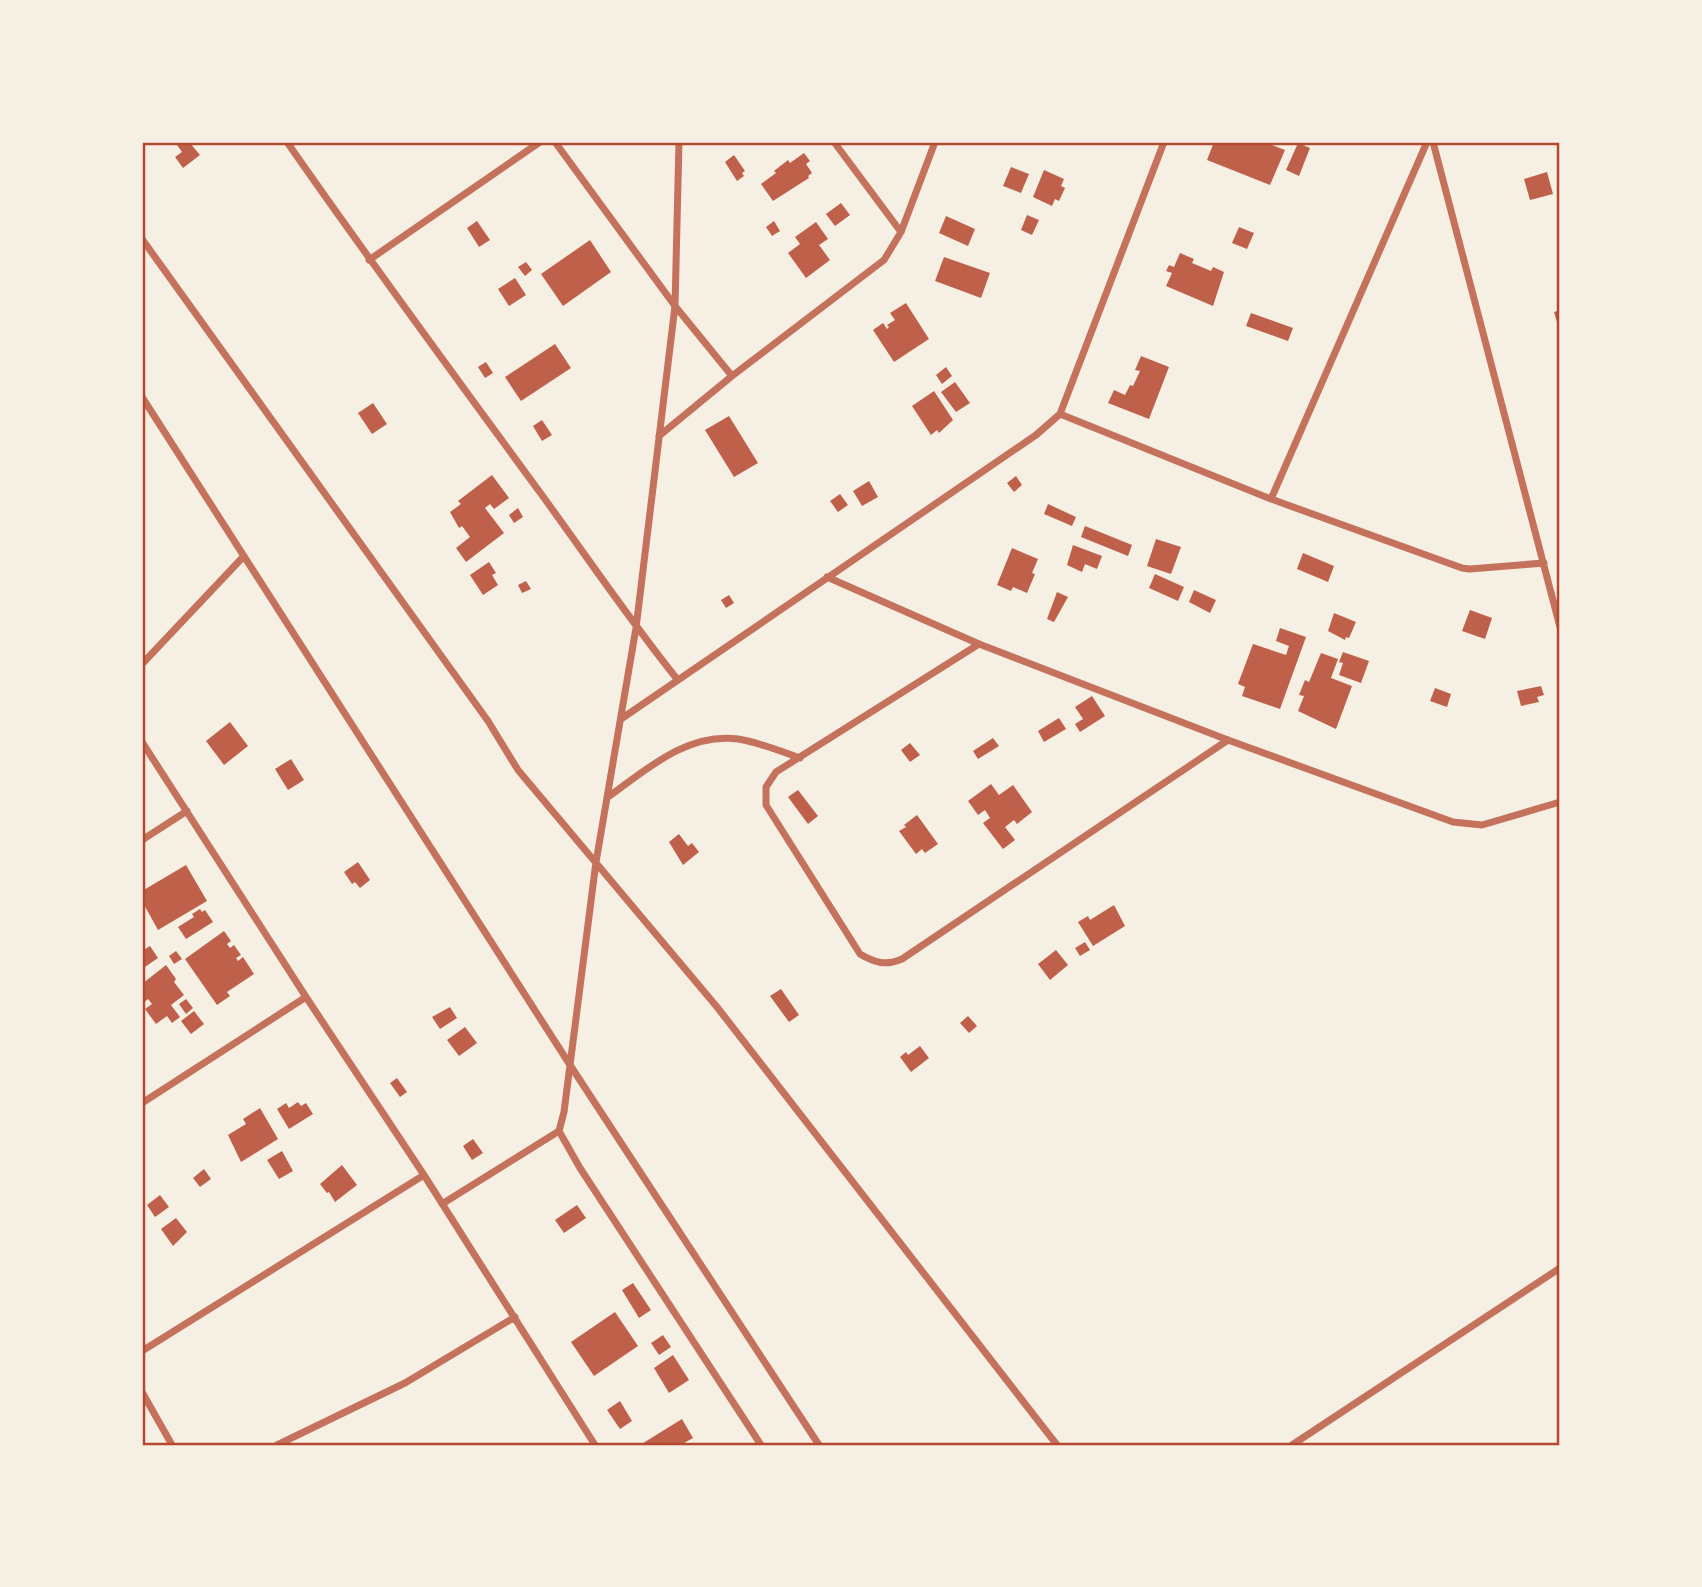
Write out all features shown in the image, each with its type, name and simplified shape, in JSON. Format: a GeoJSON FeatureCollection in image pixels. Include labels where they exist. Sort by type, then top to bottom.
{"type":"FeatureCollection","features":[{"type":"Feature","properties":{"kind":"street"},"geometry":{"type":"LineString","coordinates":[[288,142],[369,260],[636,628],[677,678]]}},
{"type":"Feature","properties":{"kind":"street"},"geometry":{"type":"LineString","coordinates":[[369,260],[540,142]]}},
{"type":"Feature","properties":{"kind":"street"},"geometry":{"type":"LineString","coordinates":[[555,142],[675,306],[732,376]]}},
{"type":"Feature","properties":{"kind":"street"},"geometry":{"type":"LineString","coordinates":[[442,1204],[559,1130],[564,1112],[596,862],[636,628],[675,306],[679,142]]}},
{"type":"Feature","properties":{"kind":"street"},"geometry":{"type":"LineString","coordinates":[[834,142],[901,232]]}},
{"type":"Feature","properties":{"kind":"street"},"geometry":{"type":"LineString","coordinates":[[659,436],[732,376],[878,266],[901,232],[935,142]]}},
{"type":"Feature","properties":{"kind":"street"},"geometry":{"type":"LineString","coordinates":[[621,719],[677,678],[1036,435],[1060,414],[1164,142]]}},
{"type":"Feature","properties":{"kind":"street"},"geometry":{"type":"LineString","coordinates":[[1271,499],[1427,142]]}},
{"type":"Feature","properties":{"kind":"street"},"geometry":{"type":"LineString","coordinates":[[1433,142],[1560,627]]}},
{"type":"Feature","properties":{"kind":"street"},"geometry":{"type":"LineString","coordinates":[[142,239],[466,688],[518,770],[717,1007],[1057,1445]]}},
{"type":"Feature","properties":{"kind":"street"},"geometry":{"type":"LineString","coordinates":[[142,397],[570,1065],[819,1445]]}},
{"type":"Feature","properties":{"kind":"street"},"geometry":{"type":"LineString","coordinates":[[1060,414],[1271,499],[1466,569],[1544,563]]}},
{"type":"Feature","properties":{"kind":"street"},"geometry":{"type":"LineString","coordinates":[[142,664],[244,556]]}},
{"type":"Feature","properties":{"kind":"street"},"geometry":{"type":"LineString","coordinates":[[827,577],[979,644],[1228,740],[1463,824],[1491,823],[1560,802]]}},
{"type":"Feature","properties":{"kind":"street"},"geometry":{"type":"LineString","coordinates":[[979,644],[770,778],[765,787],[766,805],[860,954],[881,964],[891,964],[902,959],[1228,740]]}},
{"type":"Feature","properties":{"kind":"street"},"geometry":{"type":"LineString","coordinates":[[608,797],[681,748],[704,741],[740,739],[800,758]]}},
{"type":"Feature","properties":{"kind":"street"},"geometry":{"type":"LineString","coordinates":[[142,742],[424,1175],[595,1445]]}},
{"type":"Feature","properties":{"kind":"street"},"geometry":{"type":"LineString","coordinates":[[142,840],[187,811]]}},
{"type":"Feature","properties":{"kind":"street"},"geometry":{"type":"LineString","coordinates":[[142,1102],[306,997]]}},
{"type":"Feature","properties":{"kind":"street"},"geometry":{"type":"LineString","coordinates":[[559,1130],[580,1168],[761,1445]]}},
{"type":"Feature","properties":{"kind":"street"},"geometry":{"type":"LineString","coordinates":[[142,1351],[424,1175]]}},
{"type":"Feature","properties":{"kind":"street"},"geometry":{"type":"LineString","coordinates":[[1292,1445],[1560,1268]]}},
{"type":"Feature","properties":{"kind":"street"},"geometry":{"type":"LineString","coordinates":[[277,1445],[405,1383],[515,1317]]}},
{"type":"Feature","properties":{"kind":"street"},"geometry":{"type":"LineString","coordinates":[[142,1392],[172,1445]]}},
{"type":"Feature","properties":{"kind":"building"},"geometry":{"type":"Polygon","coordinates":[[[189,142],[200,155],[183,168],[175,157],[182,152],[177,145],[189,142]]]}},
{"type":"Feature","properties":{"kind":"building"},"geometry":{"type":"Polygon","coordinates":[[[1214,142],[1264,142],[1285,150],[1270,185],[1207,160],[1214,142]]]}},
{"type":"Feature","properties":{"kind":"building"},"geometry":{"type":"Polygon","coordinates":[[[1298,143],[1310,148],[1299,176],[1286,170],[1298,143]]]}},
{"type":"Feature","properties":{"kind":"building"},"geometry":{"type":"Polygon","coordinates":[[[804,153],[810,161],[806,164],[812,173],[809,178],[773,201],[761,184],[788,160],[790,163],[804,153]]]}},
{"type":"Feature","properties":{"kind":"building"},"geometry":{"type":"Polygon","coordinates":[[[734,155],[745,171],[742,173],[744,176],[737,181],[725,162],[734,155]]]}},
{"type":"Feature","properties":{"kind":"building"},"geometry":{"type":"Polygon","coordinates":[[[1011,167],[1029,174],[1021,193],[1003,186],[1011,167]]]}},
{"type":"Feature","properties":{"kind":"building"},"geometry":{"type":"Polygon","coordinates":[[[1044,170],[1064,179],[1061,186],[1065,188],[1059,201],[1055,199],[1052,206],[1033,197],[1044,170]]]}},
{"type":"Feature","properties":{"kind":"building"},"geometry":{"type":"Polygon","coordinates":[[[1547,172],[1553,194],[1530,200],[1524,179],[1547,172]]]}},
{"type":"Feature","properties":{"kind":"building"},"geometry":{"type":"Polygon","coordinates":[[[841,203],[850,215],[835,226],[826,214],[841,203]]]}},
{"type":"Feature","properties":{"kind":"building"},"geometry":{"type":"Polygon","coordinates":[[[1027,215],[1039,220],[1032,235],[1021,230],[1027,215]]]}},
{"type":"Feature","properties":{"kind":"building"},"geometry":{"type":"Polygon","coordinates":[[[946,216],[975,229],[968,246],[939,233],[946,216]]]}},
{"type":"Feature","properties":{"kind":"building"},"geometry":{"type":"Polygon","coordinates":[[[477,221],[490,240],[479,247],[467,228],[477,221]]]}},
{"type":"Feature","properties":{"kind":"building"},"geometry":{"type":"Polygon","coordinates":[[[774,221],[780,231],[772,236],[766,227],[774,221]]]}},
{"type":"Feature","properties":{"kind":"building"},"geometry":{"type":"Polygon","coordinates":[[[816,222],[828,239],[819,245],[830,260],[806,278],[788,253],[800,244],[795,237],[816,222]]]}},
{"type":"Feature","properties":{"kind":"building"},"geometry":{"type":"Polygon","coordinates":[[[1239,227],[1254,233],[1247,249],[1232,243],[1239,227]]]}},
{"type":"Feature","properties":{"kind":"building"},"geometry":{"type":"Polygon","coordinates":[[[590,240],[611,272],[563,306],[541,274],[590,240]]]}},
{"type":"Feature","properties":{"kind":"building"},"geometry":{"type":"Polygon","coordinates":[[[1180,253],[1194,259],[1192,263],[1211,271],[1213,267],[1224,272],[1213,306],[1166,286],[1172,273],[1166,271],[1169,265],[1174,267],[1180,253]]]}},
{"type":"Feature","properties":{"kind":"building"},"geometry":{"type":"Polygon","coordinates":[[[944,257],[990,273],[981,298],[935,281],[944,257]]]}},
{"type":"Feature","properties":{"kind":"building"},"geometry":{"type":"Polygon","coordinates":[[[526,262],[532,270],[525,276],[518,267],[526,262]]]}},
{"type":"Feature","properties":{"kind":"building"},"geometry":{"type":"Polygon","coordinates":[[[515,278],[526,295],[509,306],[498,289],[515,278]]]}},
{"type":"Feature","properties":{"kind":"building"},"geometry":{"type":"Polygon","coordinates":[[[906,303],[929,339],[894,362],[873,330],[883,323],[887,329],[887,325],[895,320],[890,313],[906,303]]]}},
{"type":"Feature","properties":{"kind":"building"},"geometry":{"type":"Polygon","coordinates":[[[1560,310],[1560,332],[1554,312],[1560,310]]]}},
{"type":"Feature","properties":{"kind":"building"},"geometry":{"type":"Polygon","coordinates":[[[1251,313],[1293,328],[1288,341],[1246,326],[1251,313]]]}},
{"type":"Feature","properties":{"kind":"building"},"geometry":{"type":"Polygon","coordinates":[[[555,344],[571,368],[521,401],[505,377],[555,344]]]}},
{"type":"Feature","properties":{"kind":"building"},"geometry":{"type":"Polygon","coordinates":[[[1141,356],[1169,367],[1149,419],[1108,403],[1114,390],[1125,395],[1130,385],[1133,386],[1140,371],[1135,370],[1141,356]]]}},
{"type":"Feature","properties":{"kind":"building"},"geometry":{"type":"Polygon","coordinates":[[[486,362],[493,373],[485,378],[478,367],[486,362]]]}},
{"type":"Feature","properties":{"kind":"building"},"geometry":{"type":"Polygon","coordinates":[[[946,367],[952,376],[942,384],[936,375],[946,367]]]}},
{"type":"Feature","properties":{"kind":"building"},"geometry":{"type":"Polygon","coordinates":[[[955,382],[970,403],[956,412],[941,392],[955,382]]]}},
{"type":"Feature","properties":{"kind":"building"},"geometry":{"type":"Polygon","coordinates":[[[934,391],[953,420],[939,433],[937,430],[931,435],[912,406],[934,391]]]}},
{"type":"Feature","properties":{"kind":"building"},"geometry":{"type":"Polygon","coordinates":[[[373,403],[387,424],[372,434],[358,413],[373,403]]]}},
{"type":"Feature","properties":{"kind":"building"},"geometry":{"type":"Polygon","coordinates":[[[729,416],[758,463],[734,477],[705,430],[729,416]]]}},
{"type":"Feature","properties":{"kind":"building"},"geometry":{"type":"Polygon","coordinates":[[[542,420],[552,435],[542,441],[533,426],[542,420]]]}},
{"type":"Feature","properties":{"kind":"building"},"geometry":{"type":"Polygon","coordinates":[[[492,475],[509,498],[494,509],[490,504],[485,508],[504,533],[466,562],[456,548],[470,537],[462,526],[459,528],[450,512],[461,504],[458,501],[492,475]]]}},
{"type":"Feature","properties":{"kind":"building"},"geometry":{"type":"Polygon","coordinates":[[[1016,476],[1022,485],[1014,492],[1007,483],[1016,476]]]}},
{"type":"Feature","properties":{"kind":"building"},"geometry":{"type":"Polygon","coordinates":[[[869,481],[878,497],[862,506],[853,491],[869,481]]]}},
{"type":"Feature","properties":{"kind":"building"},"geometry":{"type":"Polygon","coordinates":[[[840,494],[848,505],[838,512],[830,501],[840,494]]]}},
{"type":"Feature","properties":{"kind":"building"},"geometry":{"type":"Polygon","coordinates":[[[1048,504],[1076,517],[1072,526],[1044,514],[1048,504]]]}},
{"type":"Feature","properties":{"kind":"building"},"geometry":{"type":"Polygon","coordinates":[[[518,508],[523,517],[514,523],[509,515],[518,508]]]}},
{"type":"Feature","properties":{"kind":"building"},"geometry":{"type":"Polygon","coordinates":[[[1085,526],[1132,545],[1128,556],[1081,537],[1085,526]]]}},
{"type":"Feature","properties":{"kind":"building"},"geometry":{"type":"Polygon","coordinates":[[[1156,539],[1181,547],[1171,574],[1147,566],[1156,539]]]}},
{"type":"Feature","properties":{"kind":"building"},"geometry":{"type":"Polygon","coordinates":[[[1073,545],[1102,556],[1097,569],[1085,564],[1082,572],[1067,565],[1073,545]]]}},
{"type":"Feature","properties":{"kind":"building"},"geometry":{"type":"Polygon","coordinates":[[[1012,548],[1038,559],[1027,593],[1013,587],[1011,591],[997,585],[1012,548]]]}},
{"type":"Feature","properties":{"kind":"building"},"geometry":{"type":"Polygon","coordinates":[[[1303,553],[1334,566],[1328,582],[1297,569],[1303,553]]]}},
{"type":"Feature","properties":{"kind":"building"},"geometry":{"type":"Polygon","coordinates":[[[489,562],[496,573],[492,575],[498,585],[483,595],[470,575],[489,562]]]}},
{"type":"Feature","properties":{"kind":"building"},"geometry":{"type":"Polygon","coordinates":[[[1155,574],[1184,587],[1178,601],[1149,588],[1155,574]]]}},
{"type":"Feature","properties":{"kind":"building"},"geometry":{"type":"Polygon","coordinates":[[[526,581],[531,589],[522,593],[518,585],[526,581]]]}},
{"type":"Feature","properties":{"kind":"building"},"geometry":{"type":"Polygon","coordinates":[[[1194,590],[1216,600],[1210,613],[1189,602],[1194,590]]]}},
{"type":"Feature","properties":{"kind":"building"},"geometry":{"type":"Polygon","coordinates":[[[1057,592],[1068,597],[1054,622],[1047,619],[1057,592]]]}},
{"type":"Feature","properties":{"kind":"building"},"geometry":{"type":"Polygon","coordinates":[[[729,595],[734,603],[726,608],[721,600],[729,595]]]}},
{"type":"Feature","properties":{"kind":"building"},"geometry":{"type":"Polygon","coordinates":[[[1470,610],[1492,618],[1485,639],[1462,631],[1470,610]]]}},
{"type":"Feature","properties":{"kind":"building"},"geometry":{"type":"Polygon","coordinates":[[[1334,613],[1356,622],[1349,638],[1346,637],[1345,640],[1328,631],[1334,613]]]}},
{"type":"Feature","properties":{"kind":"building"},"geometry":{"type":"Polygon","coordinates":[[[1280,628],[1306,637],[1280,709],[1242,696],[1245,687],[1238,684],[1253,644],[1286,655],[1289,646],[1276,641],[1280,628]]]}},
{"type":"Feature","properties":{"kind":"building"},"geometry":{"type":"Polygon","coordinates":[[[1343,652],[1369,661],[1361,683],[1339,675],[1343,663],[1339,662],[1343,652]]]}},
{"type":"Feature","properties":{"kind":"building"},"geometry":{"type":"Polygon","coordinates":[[[1321,653],[1338,659],[1331,678],[1352,686],[1336,729],[1298,711],[1304,696],[1299,695],[1305,680],[1309,682],[1321,653]]]}},
{"type":"Feature","properties":{"kind":"building"},"geometry":{"type":"Polygon","coordinates":[[[1541,686],[1544,695],[1537,697],[1539,702],[1521,706],[1517,691],[1541,686]]]}},
{"type":"Feature","properties":{"kind":"building"},"geometry":{"type":"Polygon","coordinates":[[[1435,688],[1451,694],[1447,707],[1430,701],[1435,688]]]}},
{"type":"Feature","properties":{"kind":"building"},"geometry":{"type":"Polygon","coordinates":[[[1092,696],[1105,716],[1080,732],[1075,724],[1083,719],[1075,707],[1092,696]]]}},
{"type":"Feature","properties":{"kind":"building"},"geometry":{"type":"Polygon","coordinates":[[[1059,718],[1066,729],[1044,742],[1038,731],[1059,718]]]}},
{"type":"Feature","properties":{"kind":"building"},"geometry":{"type":"Polygon","coordinates":[[[230,722],[248,746],[224,765],[206,741],[230,722]]]}},
{"type":"Feature","properties":{"kind":"building"},"geometry":{"type":"Polygon","coordinates":[[[993,738],[999,746],[978,759],[973,751],[993,738]]]}},
{"type":"Feature","properties":{"kind":"building"},"geometry":{"type":"Polygon","coordinates":[[[910,743],[920,755],[910,762],[901,750],[910,743]]]}},
{"type":"Feature","properties":{"kind":"building"},"geometry":{"type":"Polygon","coordinates":[[[291,759],[304,780],[288,790],[275,769],[291,759]]]}},
{"type":"Feature","properties":{"kind":"building"},"geometry":{"type":"Polygon","coordinates":[[[991,784],[999,795],[1013,785],[1032,812],[1017,824],[1014,820],[1005,827],[1015,840],[1003,849],[983,823],[990,818],[985,810],[978,815],[968,801],[991,784]]]}},
{"type":"Feature","properties":{"kind":"building"},"geometry":{"type":"Polygon","coordinates":[[[798,790],[818,816],[808,824],[788,797],[798,790]]]}},
{"type":"Feature","properties":{"kind":"building"},"geometry":{"type":"Polygon","coordinates":[[[917,815],[938,844],[925,853],[922,849],[916,854],[899,831],[917,815]]]}},
{"type":"Feature","properties":{"kind":"building"},"geometry":{"type":"Polygon","coordinates":[[[679,834],[688,846],[692,843],[699,852],[683,865],[669,842],[679,834]]]}},
{"type":"Feature","properties":{"kind":"building"},"geometry":{"type":"Polygon","coordinates":[[[358,862],[370,880],[360,888],[355,882],[352,884],[344,872],[358,862]]]}},
{"type":"Feature","properties":{"kind":"building"},"geometry":{"type":"Polygon","coordinates":[[[186,865],[207,901],[158,930],[142,901],[142,891],[186,865]]]}},
{"type":"Feature","properties":{"kind":"building"},"geometry":{"type":"Polygon","coordinates":[[[1114,905],[1125,926],[1093,946],[1078,922],[1088,916],[1090,920],[1114,905]]]}},
{"type":"Feature","properties":{"kind":"building"},"geometry":{"type":"Polygon","coordinates":[[[200,909],[202,912],[205,910],[213,922],[186,939],[178,927],[194,917],[192,914],[200,909]]]}},
{"type":"Feature","properties":{"kind":"building"},"geometry":{"type":"Polygon","coordinates":[[[224,931],[231,941],[227,944],[230,948],[234,945],[241,955],[236,958],[238,961],[243,957],[254,974],[227,992],[230,996],[217,1005],[185,959],[224,931]]]}},
{"type":"Feature","properties":{"kind":"building"},"geometry":{"type":"Polygon","coordinates":[[[1085,942],[1090,950],[1080,956],[1075,948],[1085,942]]]}},
{"type":"Feature","properties":{"kind":"building"},"geometry":{"type":"Polygon","coordinates":[[[150,946],[158,958],[142,969],[142,951],[150,946]]]}},
{"type":"Feature","properties":{"kind":"building"},"geometry":{"type":"Polygon","coordinates":[[[1056,950],[1068,965],[1050,980],[1038,964],[1056,950]]]}},
{"type":"Feature","properties":{"kind":"building"},"geometry":{"type":"Polygon","coordinates":[[[176,951],[182,959],[174,964],[169,956],[176,951]]]}},
{"type":"Feature","properties":{"kind":"building"},"geometry":{"type":"Polygon","coordinates":[[[166,965],[184,995],[171,1005],[180,1017],[172,1023],[167,1016],[156,1024],[145,1009],[152,1004],[148,999],[142,1004],[142,984],[166,965]]]}},
{"type":"Feature","properties":{"kind":"building"},"geometry":{"type":"Polygon","coordinates":[[[781,989],[799,1015],[789,1022],[770,996],[781,989]]]}},
{"type":"Feature","properties":{"kind":"building"},"geometry":{"type":"Polygon","coordinates":[[[186,999],[193,1008],[186,1014],[179,1004],[186,999]]]}},
{"type":"Feature","properties":{"kind":"building"},"geometry":{"type":"Polygon","coordinates":[[[450,1007],[457,1018],[440,1029],[432,1017],[450,1007]]]}},
{"type":"Feature","properties":{"kind":"building"},"geometry":{"type":"Polygon","coordinates":[[[194,1011],[204,1024],[191,1034],[181,1021],[194,1011]]]}},
{"type":"Feature","properties":{"kind":"building"},"geometry":{"type":"Polygon","coordinates":[[[968,1016],[977,1026],[969,1033],[960,1023],[968,1016]]]}},
{"type":"Feature","properties":{"kind":"building"},"geometry":{"type":"Polygon","coordinates":[[[465,1027],[477,1043],[459,1056],[447,1040],[465,1027]]]}},
{"type":"Feature","properties":{"kind":"building"},"geometry":{"type":"Polygon","coordinates":[[[920,1046],[929,1058],[911,1072],[900,1057],[906,1052],[908,1055],[920,1046]]]}},
{"type":"Feature","properties":{"kind":"building"},"geometry":{"type":"Polygon","coordinates":[[[397,1078],[407,1092],[400,1097],[390,1083],[397,1078]]]}},
{"type":"Feature","properties":{"kind":"building"},"geometry":{"type":"Polygon","coordinates":[[[298,1102],[301,1106],[306,1103],[313,1114],[289,1129],[277,1109],[286,1103],[289,1108],[298,1102]]]}},
{"type":"Feature","properties":{"kind":"building"},"geometry":{"type":"Polygon","coordinates":[[[260,1108],[278,1139],[241,1162],[228,1135],[246,1124],[243,1119],[260,1108]]]}},
{"type":"Feature","properties":{"kind":"building"},"geometry":{"type":"Polygon","coordinates":[[[473,1139],[483,1153],[472,1160],[463,1146],[473,1139]]]}},
{"type":"Feature","properties":{"kind":"building"},"geometry":{"type":"Polygon","coordinates":[[[282,1151],[293,1171],[279,1179],[267,1160],[282,1151]]]}},
{"type":"Feature","properties":{"kind":"building"},"geometry":{"type":"Polygon","coordinates":[[[342,1165],[357,1185],[335,1202],[320,1184],[342,1165]]]}},
{"type":"Feature","properties":{"kind":"building"},"geometry":{"type":"Polygon","coordinates":[[[204,1169],[211,1179],[200,1187],[193,1178],[204,1169]]]}},
{"type":"Feature","properties":{"kind":"building"},"geometry":{"type":"Polygon","coordinates":[[[160,1195],[169,1207],[155,1217],[147,1205],[160,1195]]]}},
{"type":"Feature","properties":{"kind":"building"},"geometry":{"type":"Polygon","coordinates":[[[577,1205],[586,1218],[564,1233],[555,1220],[577,1205]]]}},
{"type":"Feature","properties":{"kind":"building"},"geometry":{"type":"Polygon","coordinates":[[[176,1218],[187,1232],[173,1246],[161,1229],[176,1218]]]}},
{"type":"Feature","properties":{"kind":"building"},"geometry":{"type":"Polygon","coordinates":[[[633,1283],[651,1310],[639,1318],[622,1290],[633,1283]]]}},
{"type":"Feature","properties":{"kind":"building"},"geometry":{"type":"Polygon","coordinates":[[[615,1312],[638,1346],[594,1376],[571,1342],[615,1312]]]}},
{"type":"Feature","properties":{"kind":"building"},"geometry":{"type":"Polygon","coordinates":[[[663,1335],[671,1347],[659,1355],[651,1343],[663,1335]]]}},
{"type":"Feature","properties":{"kind":"building"},"geometry":{"type":"Polygon","coordinates":[[[673,1355],[689,1380],[669,1393],[654,1368],[673,1355]]]}},
{"type":"Feature","properties":{"kind":"building"},"geometry":{"type":"Polygon","coordinates":[[[620,1401],[632,1421],[620,1429],[607,1410],[620,1401]]]}},
{"type":"Feature","properties":{"kind":"building"},"geometry":{"type":"Polygon","coordinates":[[[682,1419],[693,1438],[684,1443],[686,1445],[640,1445],[682,1419]]]}}]}
